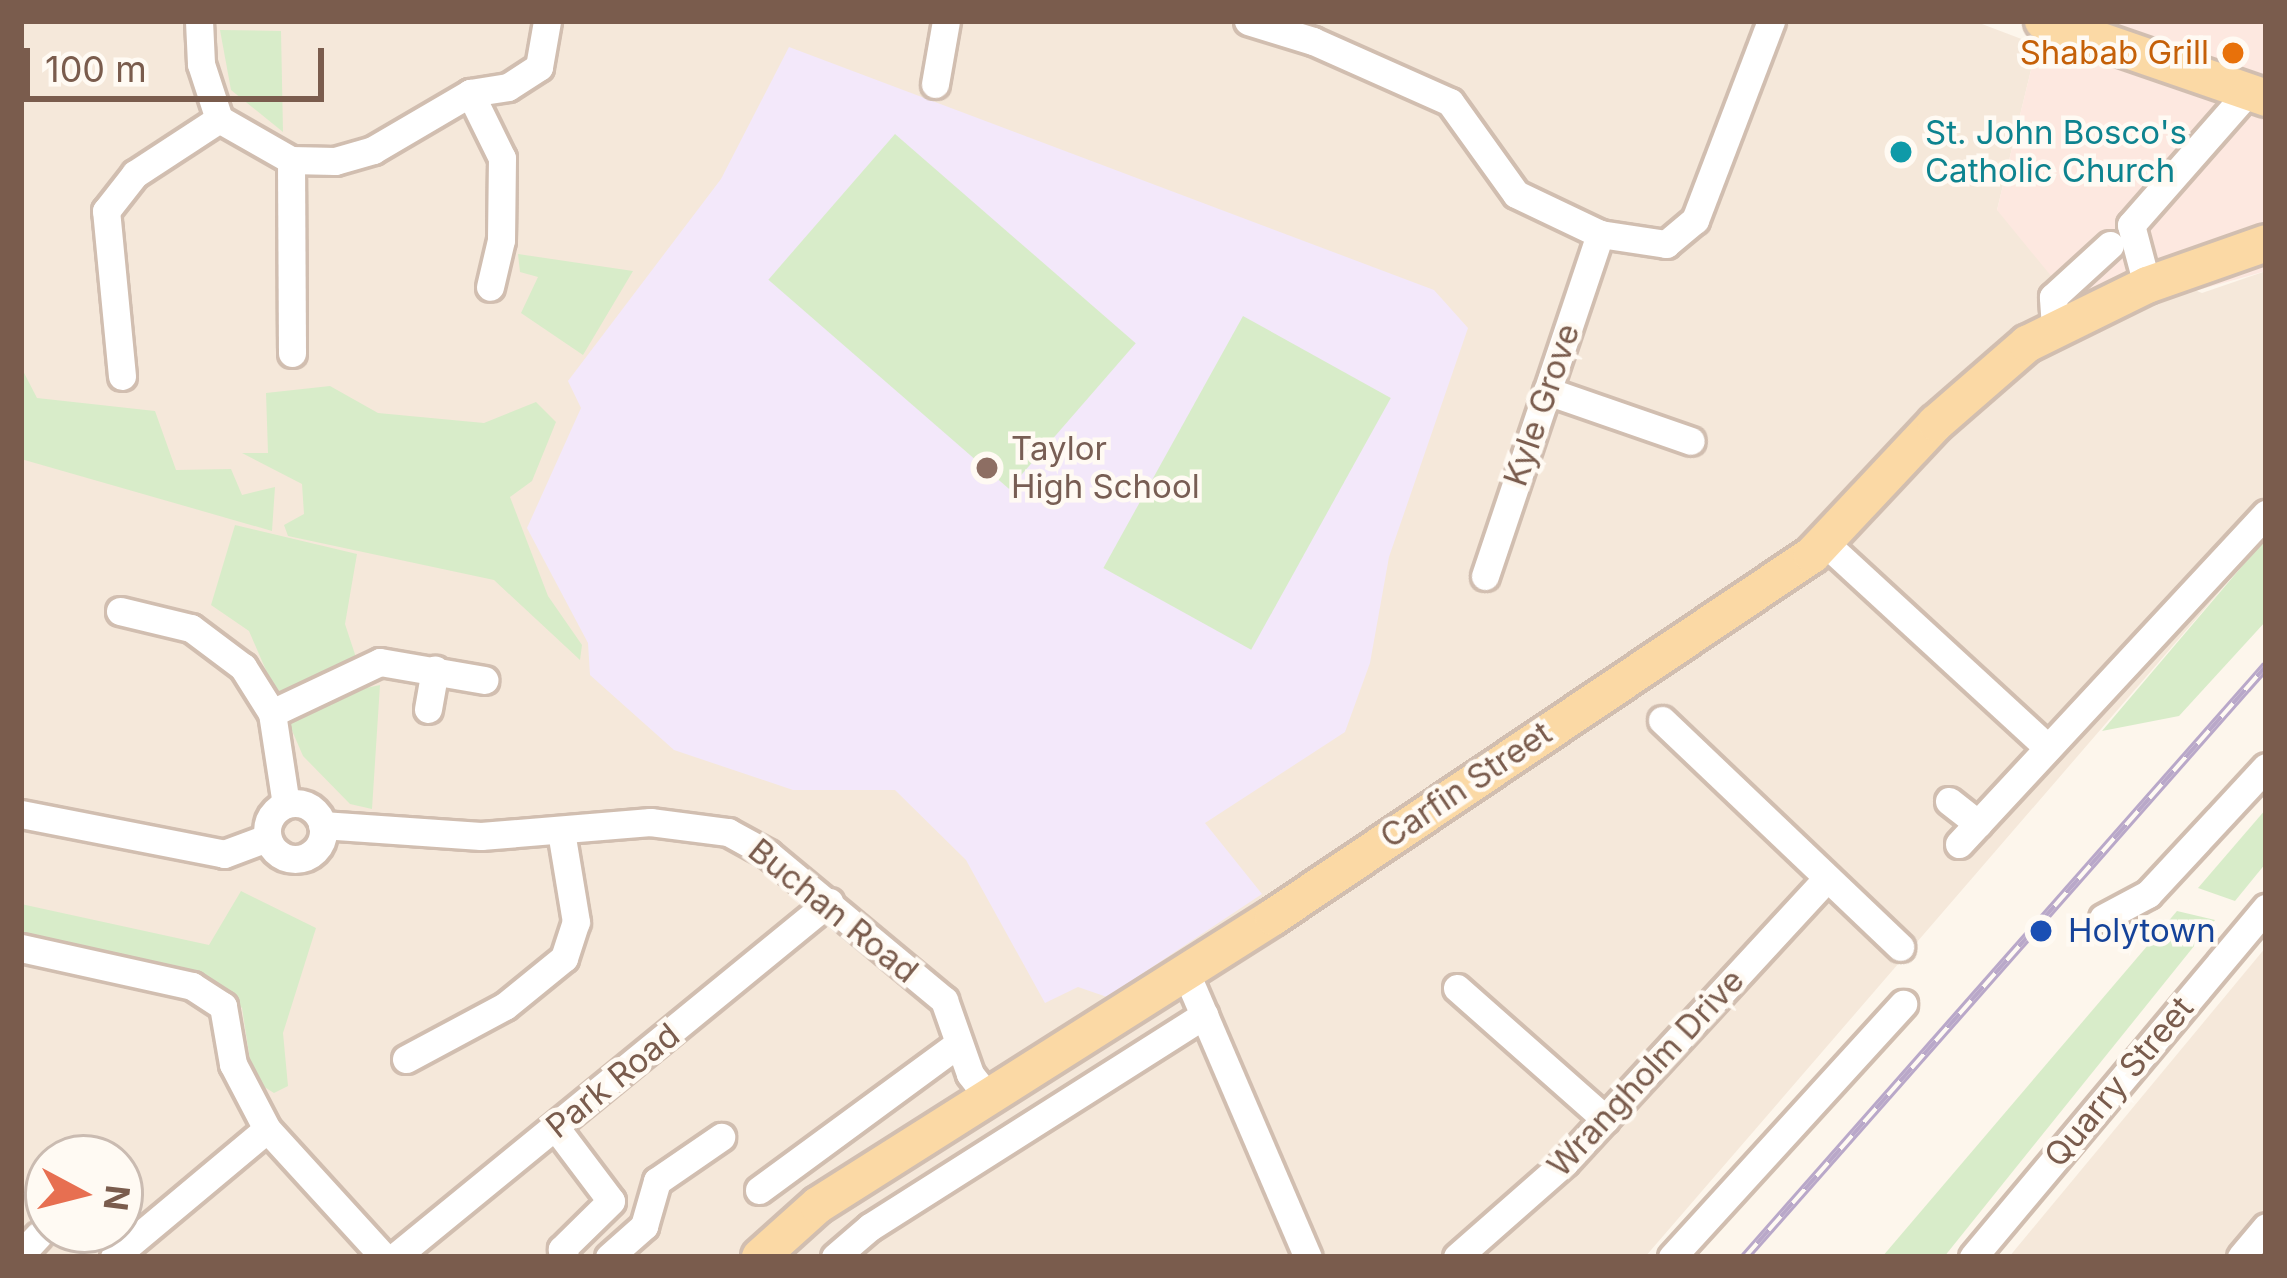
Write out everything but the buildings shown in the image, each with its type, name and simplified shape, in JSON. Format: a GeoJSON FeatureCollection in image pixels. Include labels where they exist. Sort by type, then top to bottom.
{"type":"FeatureCollection","features":[{"type":"Feature","properties":{"kind":"main road"},"geometry":{"type":"LineString","coordinates":[[2043,21],[2257,95]]}},
{"type":"Feature","properties":{"kind":"main road","name":"Carfin Street"},"geometry":{"type":"LineString","coordinates":[[760,1257],[818,1205],[1186,973],[1825,542],[1976,386],[2055,327],[2147,285],[2266,243]]}},
{"type":"Feature","properties":{"kind":"street"},"geometry":{"type":"LineString","coordinates":[[199,21],[201,64],[219,119],[291,160],[373,150],[470,93],[508,87],[539,67],[547,21]]}},
{"type":"Feature","properties":{"kind":"street"},"geometry":{"type":"LineString","coordinates":[[935,84],[946,21]]}},
{"type":"Feature","properties":{"kind":"street"},"geometry":{"type":"LineString","coordinates":[[1248,21],[1313,40],[1450,102],[1516,194],[1600,234],[1666,244],[1695,220],[1771,21]]}},
{"type":"Feature","properties":{"kind":"street"},"geometry":{"type":"LineString","coordinates":[[470,93],[502,158],[501,240],[490,287]]}},
{"type":"Feature","properties":{"kind":"street"},"geometry":{"type":"LineString","coordinates":[[2055,327],[2053,297],[2257,95]]}},
{"type":"Feature","properties":{"kind":"street"},"geometry":{"type":"LineString","coordinates":[[122,376],[106,211],[135,174],[219,119]]}},
{"type":"Feature","properties":{"kind":"street"},"geometry":{"type":"LineString","coordinates":[[291,160],[292,353]]}},
{"type":"Feature","properties":{"kind":"street","name":"Kyle Grove"},"geometry":{"type":"LineString","coordinates":[[1485,576],[1600,234]]}},
{"type":"Feature","properties":{"kind":"street"},"geometry":{"type":"LineString","coordinates":[[2111,236],[2147,285]]}},
{"type":"Feature","properties":{"kind":"street"},"geometry":{"type":"LineString","coordinates":[[1547,392],[1691,441]]}},
{"type":"Feature","properties":{"kind":"street"},"geometry":{"type":"LineString","coordinates":[[1949,801],[1969,834],[2266,514]]}},
{"type":"Feature","properties":{"kind":"street"},"geometry":{"type":"LineString","coordinates":[[1825,542],[2048,748]]}},
{"type":"Feature","properties":{"kind":"street"},"geometry":{"type":"LineString","coordinates":[[120,611],[191,628],[243,667],[272,713],[286,804]]}},
{"type":"Feature","properties":{"kind":"street"},"geometry":{"type":"LineString","coordinates":[[272,713],[364,666],[435,670],[484,680]]}},
{"type":"Feature","properties":{"kind":"street"},"geometry":{"type":"LineString","coordinates":[[428,709],[435,670]]}},
{"type":"Feature","properties":{"kind":"street"},"geometry":{"type":"LineString","coordinates":[[1662,720],[1900,947]]}},
{"type":"Feature","properties":{"kind":"street"},"geometry":{"type":"LineString","coordinates":[[2103,918],[2148,894],[2266,767]]}},
{"type":"Feature","properties":{"kind":"street"},"geometry":{"type":"LineString","coordinates":[[286,804],[309,807],[322,825],[320,844],[305,857],[285,857],[267,838],[271,815],[286,804]]}},
{"type":"Feature","properties":{"kind":"street"},"geometry":{"type":"LineString","coordinates":[[21,814],[224,854],[267,838]]}},
{"type":"Feature","properties":{"kind":"street","name":"Buchan Road"},"geometry":{"type":"LineString","coordinates":[[322,825],[481,836],[650,821],[728,832],[830,902],[944,1000],[958,1044],[988,1098]]}},
{"type":"Feature","properties":{"kind":"street"},"geometry":{"type":"LineString","coordinates":[[406,1059],[506,1006],[564,958],[576,922],[561,831]]}},
{"type":"Feature","properties":{"kind":"street","name":"Wrangholm Drive"},"geometry":{"type":"LineString","coordinates":[[1457,1257],[1605,1119],[1826,879]]}},
{"type":"Feature","properties":{"kind":"street","name":"Park Road"},"geometry":{"type":"LineString","coordinates":[[395,1257],[830,902]]}},
{"type":"Feature","properties":{"kind":"street","name":"Quarry Street"},"geometry":{"type":"LineString","coordinates":[[1973,1257],[2266,908]]}},
{"type":"Feature","properties":{"kind":"street"},"geometry":{"type":"LineString","coordinates":[[21,947],[192,986],[224,1006],[233,1064],[267,1129],[384,1257]]}},
{"type":"Feature","properties":{"kind":"street"},"geometry":{"type":"LineString","coordinates":[[1186,973],[1308,1257]]}},
{"type":"Feature","properties":{"kind":"street"},"geometry":{"type":"LineString","coordinates":[[1457,988],[1605,1119]]}},
{"type":"Feature","properties":{"kind":"street"},"geometry":{"type":"LineString","coordinates":[[1672,1257],[1903,1004]]}},
{"type":"Feature","properties":{"kind":"street"},"geometry":{"type":"LineString","coordinates":[[835,1257],[1204,1015]]}},
{"type":"Feature","properties":{"kind":"street"},"geometry":{"type":"LineString","coordinates":[[759,1190],[958,1044]]}},
{"type":"Feature","properties":{"kind":"street"},"geometry":{"type":"LineString","coordinates":[[556,1128],[611,1201],[559,1254]]}},
{"type":"Feature","properties":{"kind":"street"},"geometry":{"type":"LineString","coordinates":[[114,1257],[267,1129]]}},
{"type":"Feature","properties":{"kind":"street"},"geometry":{"type":"LineString","coordinates":[[609,1257],[639,1234],[657,1181],[721,1137]]}},
{"type":"Feature","properties":{"kind":"street"},"geometry":{"type":"LineString","coordinates":[[2241,1257],[2266,1227]]}},
{"type":"Feature","properties":{"kind":"shaded area"},"geometry":{"type":"Polygon","coordinates":[[[21,21],[1974,21],[2037,45],[1997,210],[2202,293],[2266,271],[2266,538],[1645,1257],[21,1257],[21,21]]]}},
{"type":"Feature","properties":{"kind":"shaded area"},"geometry":{"type":"Polygon","coordinates":[[[2051,21],[2266,21],[2266,271],[2088,321],[1997,210],[2037,45],[2051,21]]]}},
{"type":"Feature","properties":{"kind":"shaded area","name":"Taylor High School"},"geometry":{"type":"Polygon","coordinates":[[[789,47],[1434,290],[1468,328],[1389,557],[1370,663],[1345,732],[1205,823],[1262,894],[1107,997],[1078,987],[1045,1003],[966,860],[895,790],[793,790],[674,750],[590,675],[588,643],[527,528],[581,408],[568,381],[721,179],[789,47]]]}},
{"type":"Feature","properties":{"kind":"shaded area"},"geometry":{"type":"Polygon","coordinates":[[[2266,947],[2266,1257],[2009,1257],[2266,947]]]}},
{"type":"Feature","properties":{"kind":"green space"},"geometry":{"type":"Polygon","coordinates":[[[220,30],[281,31],[283,132],[231,90],[220,30]]]}},
{"type":"Feature","properties":{"kind":"green space"},"geometry":{"type":"Polygon","coordinates":[[[895,134],[1136,343],[1009,489],[768,280],[895,134]]]}},
{"type":"Feature","properties":{"kind":"green space"},"geometry":{"type":"Polygon","coordinates":[[[518,254],[633,271],[583,355],[521,313],[538,277],[520,272],[518,254]]]}},
{"type":"Feature","properties":{"kind":"green space"},"geometry":{"type":"Polygon","coordinates":[[[1243,316],[1391,398],[1251,650],[1103,568],[1243,316]]]}},
{"type":"Feature","properties":{"kind":"green space"},"geometry":{"type":"Polygon","coordinates":[[[21,367],[37,398],[155,411],[176,470],[231,469],[242,495],[275,487],[272,531],[21,459],[21,367]]]}},
{"type":"Feature","properties":{"kind":"green space"},"geometry":{"type":"Polygon","coordinates":[[[330,386],[378,413],[484,423],[536,402],[556,422],[532,481],[510,497],[548,596],[582,645],[580,660],[494,580],[288,536],[284,525],[304,514],[302,484],[242,453],[268,453],[266,393],[330,386]]]}},
{"type":"Feature","properties":{"kind":"green space"},"geometry":{"type":"Polygon","coordinates":[[[235,525],[357,554],[345,624],[366,688],[380,685],[372,809],[350,804],[303,756],[249,631],[211,605],[235,525]]]}},
{"type":"Feature","properties":{"kind":"green space"},"geometry":{"type":"Polygon","coordinates":[[[2266,538],[2266,621],[2179,716],[2102,731],[2266,538]]]}},
{"type":"Feature","properties":{"kind":"green space"},"geometry":{"type":"Polygon","coordinates":[[[2266,809],[2266,863],[2235,901],[2198,888],[2266,809]]]}},
{"type":"Feature","properties":{"kind":"green space"},"geometry":{"type":"Polygon","coordinates":[[[241,891],[316,928],[283,1033],[288,1086],[274,1093],[253,1080],[242,1008],[216,984],[21,934],[21,904],[209,945],[241,891]]]}},
{"type":"Feature","properties":{"kind":"green space"},"geometry":{"type":"Polygon","coordinates":[[[2177,911],[2215,920],[1944,1257],[1882,1257],[2177,911]]]}},
{"type":"Feature","properties":{"kind":"railway"},"geometry":{"type":"LineString","coordinates":[[1745,1257],[2266,666]]}},
{"type":"Feature","properties":{"kind":"place","name":"Shabab Grill"},"geometry":{"type":"Point","coordinates":[2233,53]}},
{"type":"Feature","properties":{"kind":"place","name":"St. John Bosco's Catholic Church"},"geometry":{"type":"Point","coordinates":[1901,152]}},
{"type":"Feature","properties":{"kind":"place","name":"Taylor High School"},"geometry":{"type":"Point","coordinates":[987,468]}},
{"type":"Feature","properties":{"kind":"place","name":"Holytown"},"geometry":{"type":"Point","coordinates":[2041,931]}}]}
